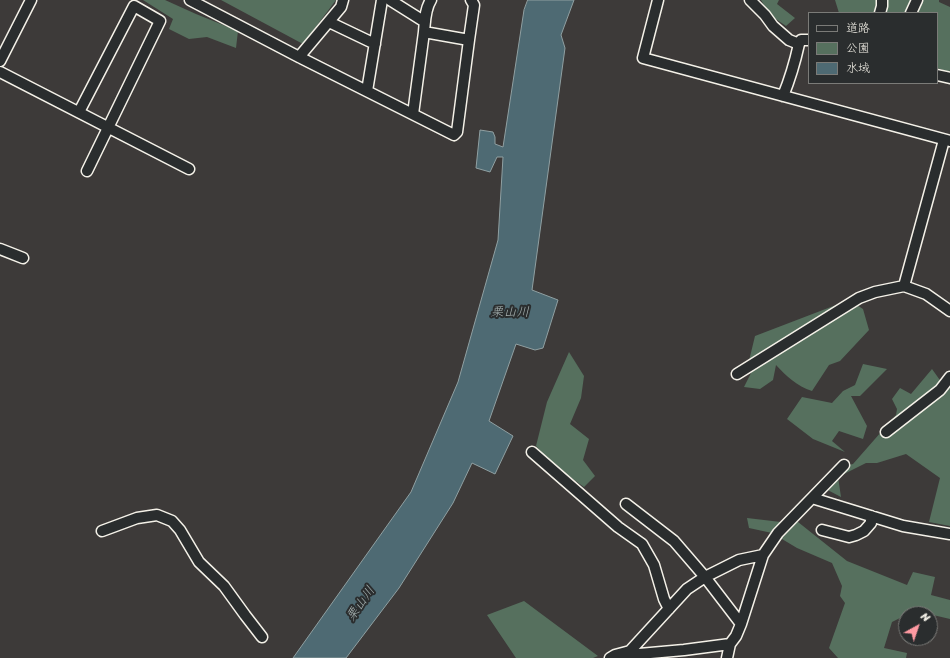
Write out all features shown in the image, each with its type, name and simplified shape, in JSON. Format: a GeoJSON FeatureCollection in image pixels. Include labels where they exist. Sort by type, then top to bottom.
{"type":"FeatureCollection","features":[{"type":"Feature","properties":{"kind":"street"},"geometry":{"type":"LineString","coordinates":[[0,61],[31,0]]}},
{"type":"Feature","properties":{"kind":"street"},"geometry":{"type":"LineString","coordinates":[[190,0],[454,135],[457,132],[474,5],[471,0]]}},
{"type":"Feature","properties":{"kind":"street"},"geometry":{"type":"LineString","coordinates":[[299,57],[341,8],[343,0]]}},
{"type":"Feature","properties":{"kind":"street"},"geometry":{"type":"LineString","coordinates":[[367,91],[383,0]]}},
{"type":"Feature","properties":{"kind":"street"},"geometry":{"type":"LineString","coordinates":[[390,0],[425,22]]}},
{"type":"Feature","properties":{"kind":"street"},"geometry":{"type":"LineString","coordinates":[[413,114],[425,22],[428,5],[431,0]]}},
{"type":"Feature","properties":{"kind":"street"},"geometry":{"type":"LineString","coordinates":[[658,0],[643,58],[947,140],[904,286]]}},
{"type":"Feature","properties":{"kind":"street"},"geometry":{"type":"LineString","coordinates":[[750,0],[765,15],[773,26],[788,40],[799,44]]}},
{"type":"Feature","properties":{"kind":"street"},"geometry":{"type":"LineString","coordinates":[[880,12],[882,0]]}},
{"type":"Feature","properties":{"kind":"street"},"geometry":{"type":"LineString","coordinates":[[912,12],[917,0]]}},
{"type":"Feature","properties":{"kind":"street"},"geometry":{"type":"LineString","coordinates":[[79,112],[134,6],[160,21],[87,171]]}},
{"type":"Feature","properties":{"kind":"street"},"geometry":{"type":"LineString","coordinates":[[329,22],[375,44]]}},
{"type":"Feature","properties":{"kind":"street"},"geometry":{"type":"LineString","coordinates":[[424,32],[469,40]]}},
{"type":"Feature","properties":{"kind":"street"},"geometry":{"type":"LineString","coordinates":[[783,96],[796,61],[799,44],[801,40],[808,40]]}},
{"type":"Feature","properties":{"kind":"street"},"geometry":{"type":"LineString","coordinates":[[0,72],[189,169]]}},
{"type":"Feature","properties":{"kind":"street"},"geometry":{"type":"LineString","coordinates":[[938,75],[950,78]]}},
{"type":"Feature","properties":{"kind":"street"},"geometry":{"type":"LineString","coordinates":[[0,249],[23,258]]}},
{"type":"Feature","properties":{"kind":"street"},"geometry":{"type":"LineString","coordinates":[[736,374],[859,298],[875,292],[904,286],[926,294],[950,311]]}},
{"type":"Feature","properties":{"kind":"street"},"geometry":{"type":"LineString","coordinates":[[886,432],[940,390],[950,377]]}},
{"type":"Feature","properties":{"kind":"street"},"geometry":{"type":"LineString","coordinates":[[532,452],[618,527],[642,544],[654,565],[664,599],[669,609]]}},
{"type":"Feature","properties":{"kind":"street"},"geometry":{"type":"LineString","coordinates":[[727,658],[730,644],[736,636],[741,624],[764,555],[778,533],[844,465]]}},
{"type":"Feature","properties":{"kind":"street"},"geometry":{"type":"LineString","coordinates":[[812,498],[903,526],[950,534]]}},
{"type":"Feature","properties":{"kind":"street"},"geometry":{"type":"LineString","coordinates":[[626,504],[674,541],[705,577],[741,624]]}},
{"type":"Feature","properties":{"kind":"street"},"geometry":{"type":"LineString","coordinates":[[102,531],[137,518],[157,515],[172,521],[180,530],[199,562],[224,586],[262,637]]}},
{"type":"Feature","properties":{"kind":"street"},"geometry":{"type":"LineString","coordinates":[[822,530],[850,537],[864,531],[870,523],[872,516]]}},
{"type":"Feature","properties":{"kind":"street"},"geometry":{"type":"LineString","coordinates":[[628,655],[687,589],[705,577],[739,560],[764,555]]}},
{"type":"Feature","properties":{"kind":"street"},"geometry":{"type":"LineString","coordinates":[[610,658],[615,655],[684,650],[730,644]]}},
{"type":"Feature","properties":{"kind":"green space"},"geometry":{"type":"Polygon","coordinates":[[[143,0],[165,0],[238,31],[236,48],[207,37],[189,39],[169,29],[173,19],[143,0]]]}},
{"type":"Feature","properties":{"kind":"green space"},"geometry":{"type":"Polygon","coordinates":[[[221,0],[336,0],[303,44],[221,0]]]}},
{"type":"Feature","properties":{"kind":"green space"},"geometry":{"type":"Polygon","coordinates":[[[761,0],[779,0],[777,4],[795,18],[786,26],[770,15],[761,0]]]}},
{"type":"Feature","properties":{"kind":"green space"},"geometry":{"type":"Polygon","coordinates":[[[835,0],[939,0],[939,2],[950,7],[949,72],[938,68],[938,12],[839,12],[835,0]]]}},
{"type":"Feature","properties":{"kind":"green space"},"geometry":{"type":"Polygon","coordinates":[[[849,300],[863,309],[869,330],[840,361],[829,365],[812,391],[792,380],[776,365],[773,380],[760,389],[744,387],[752,371],[748,365],[755,336],[849,300]]]}},
{"type":"Feature","properties":{"kind":"green space"},"geometry":{"type":"Polygon","coordinates":[[[569,352],[584,376],[581,398],[570,424],[589,439],[583,460],[595,476],[584,487],[552,464],[536,446],[547,402],[569,352]]]}},
{"type":"Feature","properties":{"kind":"green space"},"geometry":{"type":"Polygon","coordinates":[[[863,364],[887,369],[860,396],[851,396],[867,426],[863,439],[839,431],[832,441],[845,452],[813,439],[787,419],[802,397],[832,403],[843,391],[855,385],[863,364]]]}},
{"type":"Feature","properties":{"kind":"green space"},"geometry":{"type":"Polygon","coordinates":[[[932,369],[942,383],[950,375],[950,526],[929,522],[940,478],[906,454],[877,463],[866,463],[838,477],[841,497],[818,485],[832,469],[853,464],[896,415],[897,409],[892,399],[900,388],[911,394],[932,369]]]}},
{"type":"Feature","properties":{"kind":"green space"},"geometry":{"type":"Polygon","coordinates":[[[747,518],[781,522],[798,522],[847,561],[907,585],[913,572],[935,577],[931,595],[950,600],[950,619],[938,616],[938,606],[898,606],[898,619],[892,622],[884,648],[907,653],[906,658],[838,658],[829,648],[845,603],[840,596],[842,586],[832,563],[797,548],[772,533],[749,528],[747,518]]]}},
{"type":"Feature","properties":{"kind":"green space"},"geometry":{"type":"Polygon","coordinates":[[[524,601],[598,656],[593,658],[516,658],[487,615],[524,601]]]}},
{"type":"Feature","properties":{"kind":"water","name":"栗山川"},"geometry":{"type":"Polygon","coordinates":[[[528,0],[574,0],[561,35],[565,48],[532,290],[558,300],[543,348],[535,350],[516,344],[489,421],[513,436],[495,474],[472,463],[453,503],[399,588],[346,658],[293,658],[411,492],[458,382],[498,240],[503,157],[497,157],[490,172],[476,168],[480,130],[493,132],[495,144],[503,147],[524,10],[528,0]]]}}]}
